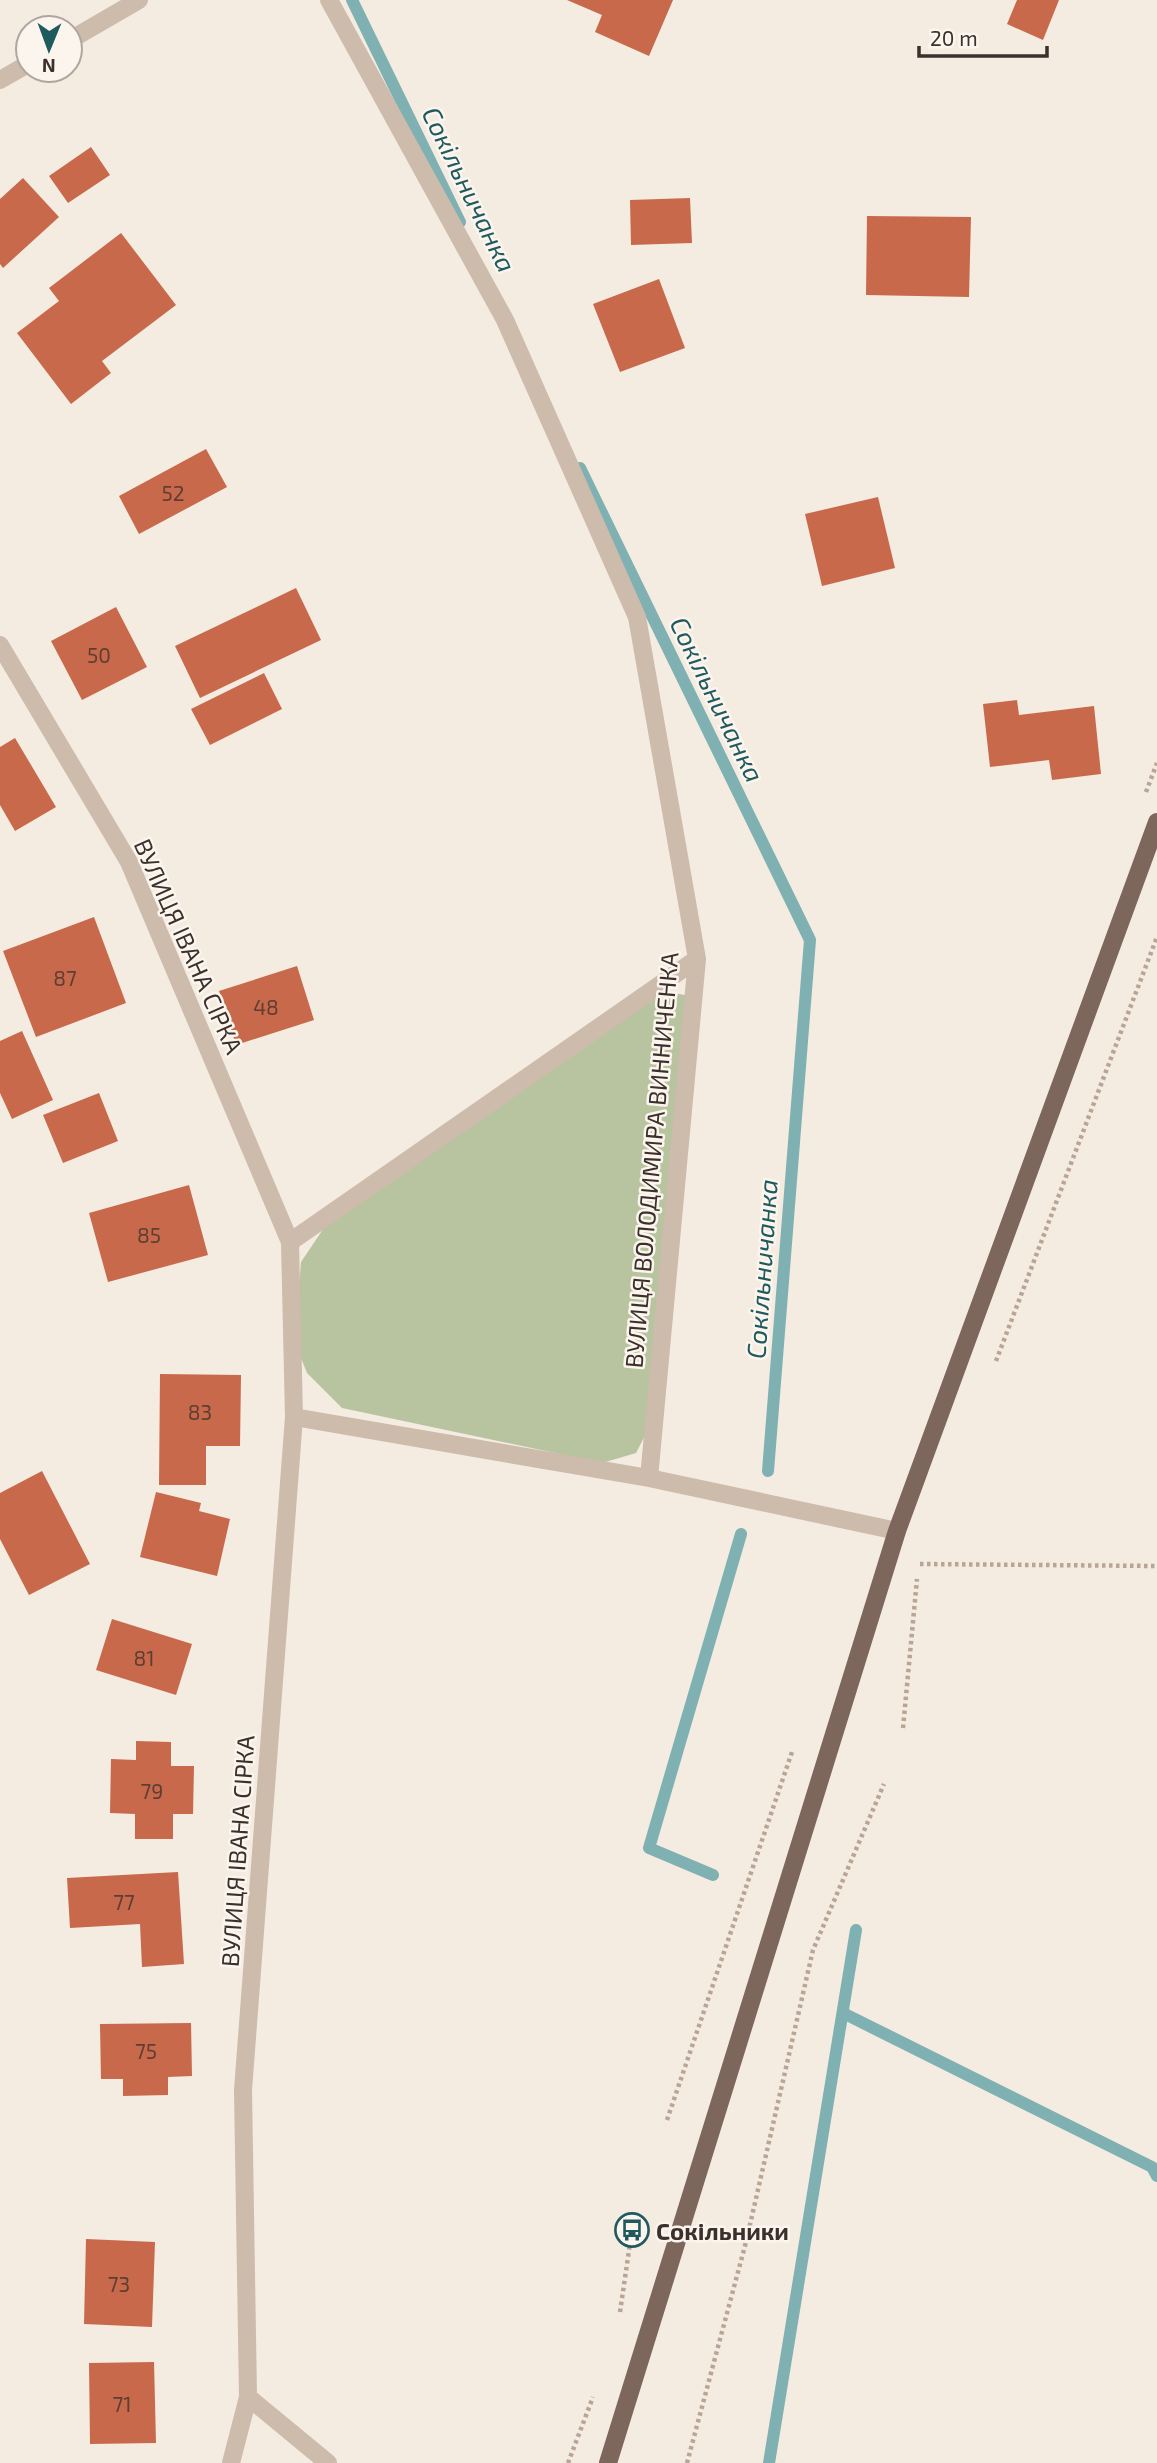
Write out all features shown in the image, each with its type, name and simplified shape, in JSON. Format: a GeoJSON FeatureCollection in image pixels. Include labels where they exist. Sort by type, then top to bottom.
{"type":"FeatureCollection","features":[{"type":"Feature","properties":{"kind":"main road"},"geometry":{"type":"LineString","coordinates":[[611,2458],[897,1531],[1151,852],[1157,822]]}},
{"type":"Feature","properties":{"kind":"street"},"geometry":{"type":"LineString","coordinates":[[84,32],[139,0]]}},
{"type":"Feature","properties":{"kind":"street","name":"ВУЛИЦЯ ВОЛОДИМИРА ВИННИЧЕНКА"},"geometry":{"type":"LineString","coordinates":[[329,0],[505,320],[637,617],[697,959],[649,1478]]}},
{"type":"Feature","properties":{"kind":"street","name":"ВУЛИЦЯ ІВАНА СІРКА"},"geometry":{"type":"LineString","coordinates":[[0,645],[129,862],[290,1242],[294,1417],[243,2090],[248,2397],[231,2463]]}},
{"type":"Feature","properties":{"kind":"street"},"geometry":{"type":"LineString","coordinates":[[290,1242],[697,959]]}},
{"type":"Feature","properties":{"kind":"street"},"geometry":{"type":"LineString","coordinates":[[294,1417],[649,1478],[897,1531]]}},
{"type":"Feature","properties":{"kind":"street"},"geometry":{"type":"LineString","coordinates":[[248,2397],[328,2463]]}},
{"type":"Feature","properties":{"kind":"path"},"geometry":{"type":"LineString","coordinates":[[993,1368],[1157,937]]}},
{"type":"Feature","properties":{"kind":"path"},"geometry":{"type":"LineString","coordinates":[[903,1728],[919,1564],[924,1551]]}},
{"type":"Feature","properties":{"kind":"path"},"geometry":{"type":"LineString","coordinates":[[919,1564],[1157,1566]]}},
{"type":"Feature","properties":{"kind":"path"},"geometry":{"type":"LineString","coordinates":[[687,2463],[746,2242],[813,1950],[884,1784]]}},
{"type":"Feature","properties":{"kind":"path"},"geometry":{"type":"LineString","coordinates":[[667,2120],[736,1923]]}},
{"type":"Feature","properties":{"kind":"path"},"geometry":{"type":"LineString","coordinates":[[618,2322],[632,2230]]}},
{"type":"Feature","properties":{"kind":"path"},"geometry":{"type":"LineString","coordinates":[[568,2463],[597,2386]]}},
{"type":"Feature","properties":{"kind":"green space"},"geometry":{"type":"Polygon","coordinates":[[[665,991],[689,996],[652,1422],[636,1453],[602,1463],[342,1408],[307,1373],[295,1343],[301,1262],[332,1216],[665,991]]]}},
{"type":"Feature","properties":{"kind":"building"},"geometry":{"type":"Polygon","coordinates":[[[567,0],[673,0],[649,56],[595,32],[602,15],[567,0]]]}},
{"type":"Feature","properties":{"kind":"building"},"geometry":{"type":"Polygon","coordinates":[[[1017,0],[1059,0],[1043,40],[1007,24],[1017,0]]]}},
{"type":"Feature","properties":{"kind":"building"},"geometry":{"type":"Polygon","coordinates":[[[91,147],[110,175],[68,203],[49,176],[91,147]]]}},
{"type":"Feature","properties":{"kind":"building"},"geometry":{"type":"Polygon","coordinates":[[[23,178],[59,217],[3,268],[0,264],[0,199],[23,178]]]}},
{"type":"Feature","properties":{"kind":"building"},"geometry":{"type":"Polygon","coordinates":[[[690,198],[692,243],[631,245],[630,200],[690,198]]]}},
{"type":"Feature","properties":{"kind":"building"},"geometry":{"type":"Polygon","coordinates":[[[867,216],[971,217],[969,297],[866,295],[867,216]]]}},
{"type":"Feature","properties":{"kind":"building"},"geometry":{"type":"Polygon","coordinates":[[[121,233],[176,305],[102,361],[111,373],[71,404],[17,333],[59,301],[49,288],[121,233]]]}},
{"type":"Feature","properties":{"kind":"building"},"geometry":{"type":"Polygon","coordinates":[[[659,279],[685,348],[620,372],[593,304],[659,279]]]}},
{"type":"Feature","properties":{"kind":"building"},"geometry":{"type":"Polygon","coordinates":[[[206,449],[227,487],[139,534],[119,496],[206,449]]]}},
{"type":"Feature","properties":{"kind":"building"},"geometry":{"type":"Polygon","coordinates":[[[878,497],[895,568],[822,586],[805,514],[878,497]]]}},
{"type":"Feature","properties":{"kind":"building"},"geometry":{"type":"Polygon","coordinates":[[[296,588],[321,640],[200,698],[175,646],[296,588]]]}},
{"type":"Feature","properties":{"kind":"building"},"geometry":{"type":"Polygon","coordinates":[[[116,607],[147,667],[82,700],[51,641],[116,607]]]}},
{"type":"Feature","properties":{"kind":"building"},"geometry":{"type":"Polygon","coordinates":[[[264,673],[282,709],[210,745],[191,709],[264,673]]]}},
{"type":"Feature","properties":{"kind":"building"},"geometry":{"type":"Polygon","coordinates":[[[1017,700],[1019,715],[1094,706],[1101,774],[1052,780],[1049,760],[990,767],[983,704],[1017,700]]]}},
{"type":"Feature","properties":{"kind":"building"},"geometry":{"type":"Polygon","coordinates":[[[15,738],[56,807],[15,831],[0,805],[0,747],[15,738]]]}},
{"type":"Feature","properties":{"kind":"building"},"geometry":{"type":"Polygon","coordinates":[[[94,917],[126,1003],[36,1037],[3,951],[94,917]]]}},
{"type":"Feature","properties":{"kind":"building"},"geometry":{"type":"Polygon","coordinates":[[[297,966],[314,1020],[236,1045],[219,991],[297,966]]]}},
{"type":"Feature","properties":{"kind":"building"},"geometry":{"type":"Polygon","coordinates":[[[22,1031],[53,1100],[12,1119],[0,1093],[0,1041],[22,1031]]]}},
{"type":"Feature","properties":{"kind":"building"},"geometry":{"type":"Polygon","coordinates":[[[99,1093],[118,1141],[63,1163],[43,1115],[99,1093]]]}},
{"type":"Feature","properties":{"kind":"building"},"geometry":{"type":"Polygon","coordinates":[[[189,1185],[208,1255],[108,1282],[89,1213],[189,1185]]]}},
{"type":"Feature","properties":{"kind":"building"},"geometry":{"type":"Polygon","coordinates":[[[160,1374],[241,1375],[240,1446],[206,1446],[206,1485],[159,1485],[160,1374]]]}},
{"type":"Feature","properties":{"kind":"building"},"geometry":{"type":"Polygon","coordinates":[[[42,1471],[90,1564],[29,1595],[0,1539],[0,1493],[42,1471]]]}},
{"type":"Feature","properties":{"kind":"building"},"geometry":{"type":"Polygon","coordinates":[[[156,1492],[201,1503],[199,1511],[230,1519],[217,1576],[140,1557],[156,1492]]]}},
{"type":"Feature","properties":{"kind":"building"},"geometry":{"type":"Polygon","coordinates":[[[112,1619],[192,1644],[176,1695],[96,1670],[112,1619]]]}},
{"type":"Feature","properties":{"kind":"building"},"geometry":{"type":"Polygon","coordinates":[[[136,1741],[171,1742],[171,1766],[194,1766],[193,1814],[173,1814],[173,1839],[135,1839],[135,1814],[110,1813],[111,1759],[136,1760],[136,1741]]]}},
{"type":"Feature","properties":{"kind":"building"},"geometry":{"type":"Polygon","coordinates":[[[178,1872],[184,1964],[142,1967],[140,1924],[70,1928],[67,1878],[178,1872]]]}},
{"type":"Feature","properties":{"kind":"building"},"geometry":{"type":"Polygon","coordinates":[[[191,2023],[192,2076],[168,2077],[168,2095],[123,2096],[123,2079],[101,2079],[100,2024],[191,2023]]]}},
{"type":"Feature","properties":{"kind":"building"},"geometry":{"type":"Polygon","coordinates":[[[86,2239],[155,2242],[152,2327],[84,2324],[86,2239]]]}},
{"type":"Feature","properties":{"kind":"building"},"geometry":{"type":"Polygon","coordinates":[[[154,2362],[156,2443],[90,2444],[89,2363],[154,2362]]]}},
{"type":"Feature","properties":{"kind":"waterway","name":"Сокільничанка"},"geometry":{"type":"LineString","coordinates":[[352,0],[460,222]]}},
{"type":"Feature","properties":{"kind":"waterway","name":"Сокільничанка"},"geometry":{"type":"LineString","coordinates":[[580,468],[810,940],[768,1471]]}},
{"type":"Feature","properties":{"kind":"waterway"},"geometry":{"type":"LineString","coordinates":[[713,1875],[649,1848],[741,1534]]}},
{"type":"Feature","properties":{"kind":"waterway"},"geometry":{"type":"LineString","coordinates":[[769,2463],[856,1930]]}},
{"type":"Feature","properties":{"kind":"waterway"},"geometry":{"type":"LineString","coordinates":[[843,2013],[1152,2167],[1157,2176]]}},
{"type":"Feature","properties":{"kind":"place","name":"Сокільники"},"geometry":{"type":"Point","coordinates":[632,2230]}}]}
